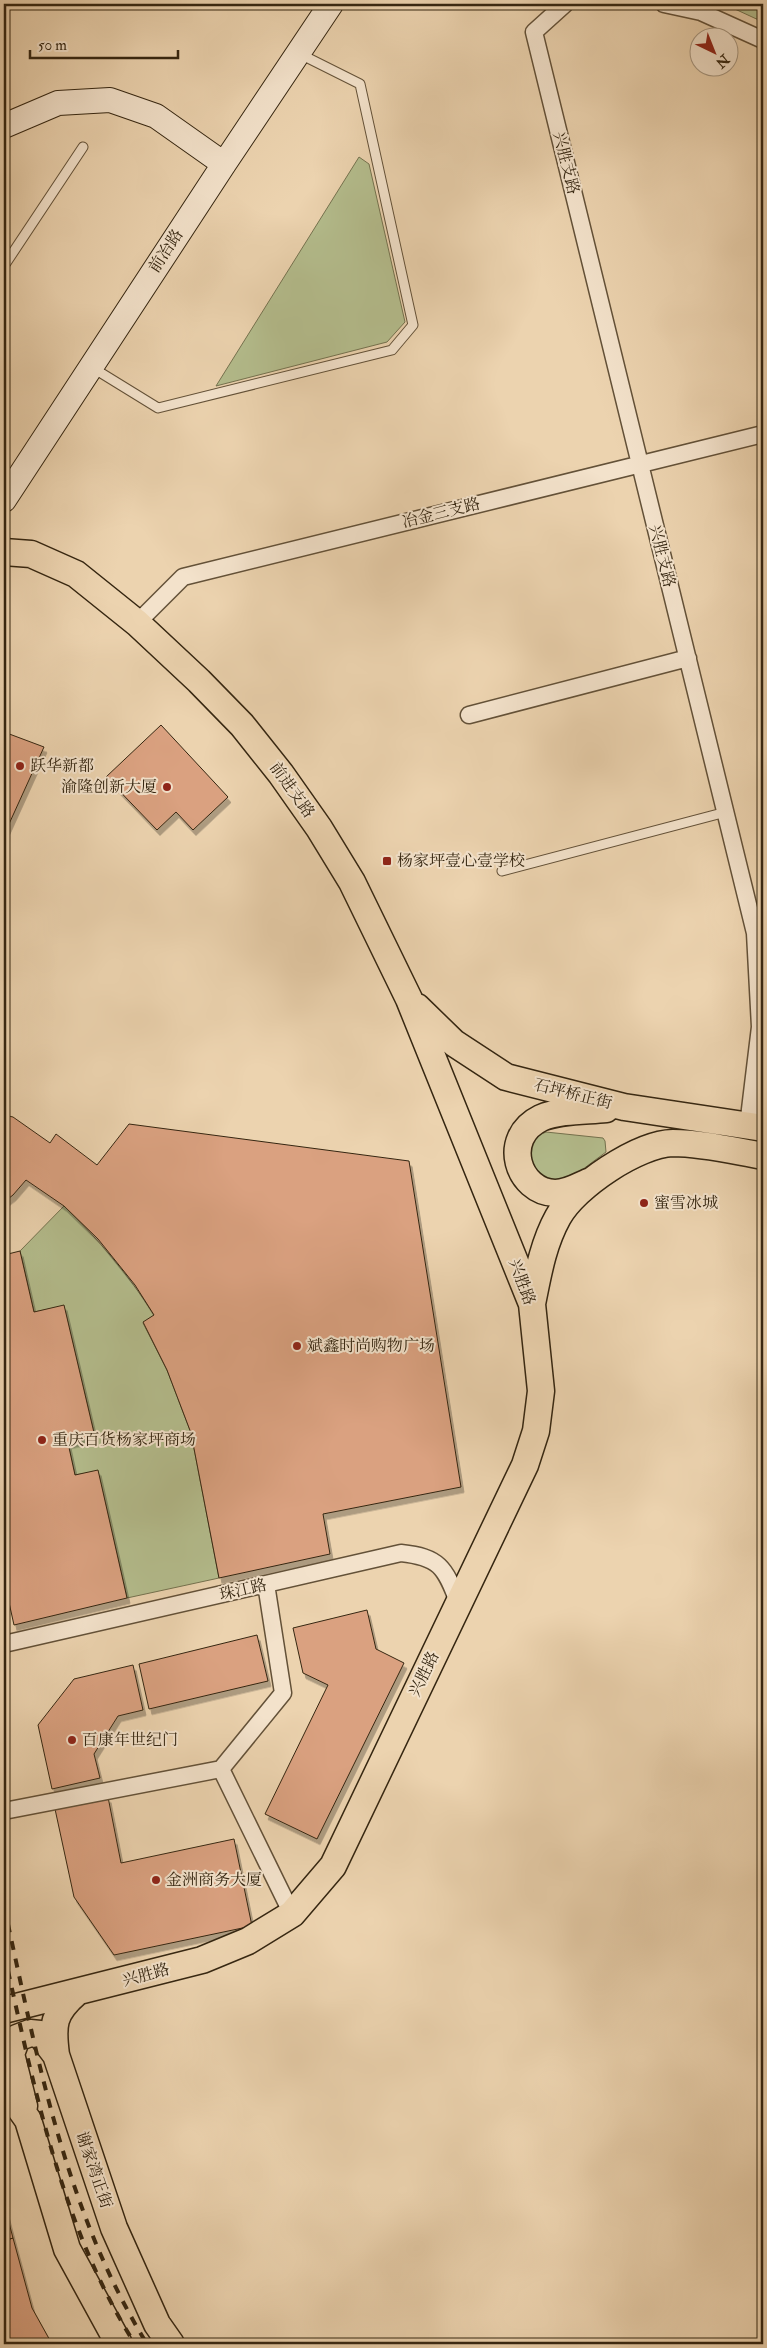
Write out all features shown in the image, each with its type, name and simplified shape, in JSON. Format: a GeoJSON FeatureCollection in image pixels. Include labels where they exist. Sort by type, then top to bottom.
{"type":"FeatureCollection","features":[{"type":"Feature","properties":{"kind":"main road","name":"前进支路"},"geometry":{"type":"LineString","coordinates":[[4,552],[31,554],[76,574],[137,623],[199,681],[242,725],[281,774],[319,828],[352,882],[409,999],[463,1131]]}},
{"type":"Feature","properties":{"kind":"main road","name":"石坪桥正街"},"geometry":{"type":"LineString","coordinates":[[409,999],[454,1043],[506,1077],[624,1107],[755,1127]]}},
{"type":"Feature","properties":{"kind":"main road"},"geometry":{"type":"LineString","coordinates":[[624,1107],[552,1114],[533,1123],[519,1140],[516,1150],[521,1170],[537,1186],[553,1193],[572,1190],[637,1152],[671,1143],[690,1144],[763,1156]]}},
{"type":"Feature","properties":{"kind":"main road","name":"兴胜路"},"geometry":{"type":"LineString","coordinates":[[4,2010],[202,1960],[248,1941],[292,1914],[332,1866],[525,1465],[536,1430],[541,1391],[532,1304],[463,1131]]}},
{"type":"Feature","properties":{"kind":"main road"},"geometry":{"type":"LineString","coordinates":[[532,1304],[541,1260],[559,1215],[577,1194],[598,1176]]}},
{"type":"Feature","properties":{"kind":"main road","name":"谢家湾正街"},"geometry":{"type":"LineString","coordinates":[[76,1993],[64,2003],[56,2016],[53,2032],[56,2055],[114,2228],[157,2324],[171,2344]]}},
{"type":"Feature","properties":{"kind":"main road"},"geometry":{"type":"LineString","coordinates":[[56,2055],[40,2034],[30,2033],[17,2038],[11,2054],[28,2120],[67,2249],[119,2344]]}},
{"type":"Feature","properties":{"kind":"main road"},"geometry":{"type":"LineString","coordinates":[[4,2086],[28,2120]]}},
{"type":"Feature","properties":{"kind":"street","name":"前冶路"},"geometry":{"type":"LineString","coordinates":[[6,493],[224,164],[300,54],[331,4]]}},
{"type":"Feature","properties":{"kind":"street","name":"兴胜支路"},"geometry":{"type":"LineString","coordinates":[[565,4],[534,32],[639,464],[726,812],[759,932],[761,983],[755,1127]]}},
{"type":"Feature","properties":{"kind":"street"},"geometry":{"type":"LineString","coordinates":[[664,4],[701,12],[763,40]]}},
{"type":"Feature","properties":{"kind":"street"},"geometry":{"type":"LineString","coordinates":[[4,126],[58,103],[110,100],[156,116],[224,164]]}},
{"type":"Feature","properties":{"kind":"street","name":"冶金三支路"},"geometry":{"type":"LineString","coordinates":[[137,623],[183,577],[763,434]]}},
{"type":"Feature","properties":{"kind":"street"},"geometry":{"type":"LineString","coordinates":[[469,715],[688,658]]}},
{"type":"Feature","properties":{"kind":"street","name":"珠江路"},"geometry":{"type":"LineString","coordinates":[[4,1644],[401,1554],[422,1555],[436,1562],[445,1572],[458,1602]]}},
{"type":"Feature","properties":{"kind":"street"},"geometry":{"type":"LineString","coordinates":[[4,1811],[221,1769],[283,1693],[266,1584]]}},
{"type":"Feature","properties":{"kind":"street"},"geometry":{"type":"LineString","coordinates":[[221,1769],[292,1914]]}},
{"type":"Feature","properties":{"kind":"lane"},"geometry":{"type":"LineString","coordinates":[[91,367],[158,408],[392,350],[414,325],[360,84],[300,54]]}},
{"type":"Feature","properties":{"kind":"lane"},"geometry":{"type":"LineString","coordinates":[[4,266],[83,147]]}},
{"type":"Feature","properties":{"kind":"lane"},"geometry":{"type":"LineString","coordinates":[[502,871],[726,812]]}},
{"type":"Feature","properties":{"kind":"green space"},"geometry":{"type":"Polygon","coordinates":[[[724,4],[763,4],[763,22],[724,4]]]}},
{"type":"Feature","properties":{"kind":"green space"},"geometry":{"type":"Polygon","coordinates":[[[359,157],[369,164],[405,322],[387,342],[216,386],[359,157]]]}},
{"type":"Feature","properties":{"kind":"green space"},"geometry":{"type":"Polygon","coordinates":[[[546,1132],[603,1138],[606,1152],[567,1181],[543,1182],[526,1156],[533,1141],[546,1132]]]}},
{"type":"Feature","properties":{"kind":"green space"},"geometry":{"type":"Polygon","coordinates":[[[64,1206],[112,1258],[134,1285],[154,1315],[143,1323],[167,1370],[191,1433],[219,1578],[127,1598],[98,1471],[75,1475],[68,1443],[95,1437],[64,1306],[34,1312],[20,1251],[64,1206]]]}},
{"type":"Feature","properties":{"kind":"building","name":"渝隆创新大厦"},"geometry":{"type":"Polygon","coordinates":[[[161,725],[228,797],[193,830],[176,812],[157,830],[106,777],[161,725]]]}},
{"type":"Feature","properties":{"kind":"building","name":"跃华新都"},"geometry":{"type":"Polygon","coordinates":[[[4,732],[44,747],[4,835],[4,732]]]}},
{"type":"Feature","properties":{"kind":"building","name":"斌鑫时尚购物广场"},"geometry":{"type":"Polygon","coordinates":[[[4,1115],[13,1117],[50,1143],[56,1134],[97,1165],[129,1124],[409,1161],[461,1487],[323,1514],[330,1554],[219,1578],[191,1433],[167,1370],[143,1322],[154,1315],[135,1285],[98,1239],[64,1206],[26,1180],[4,1202],[4,1115]]]}},
{"type":"Feature","properties":{"kind":"building","name":"重庆百货杨家坪商场"},"geometry":{"type":"Polygon","coordinates":[[[20,1251],[34,1312],[64,1305],[95,1437],[68,1443],[75,1475],[98,1470],[127,1598],[14,1625],[4,1580],[4,1255],[20,1251]]]}},
{"type":"Feature","properties":{"kind":"building"},"geometry":{"type":"Polygon","coordinates":[[[367,1610],[376,1649],[404,1663],[317,1839],[265,1814],[328,1685],[303,1673],[293,1628],[367,1610]]]}},
{"type":"Feature","properties":{"kind":"building"},"geometry":{"type":"Polygon","coordinates":[[[257,1635],[268,1681],[149,1709],[139,1664],[257,1635]]]}},
{"type":"Feature","properties":{"kind":"building","name":"百康年世纪门"},"geometry":{"type":"Polygon","coordinates":[[[133,1665],[143,1710],[118,1716],[94,1754],[100,1778],[52,1789],[38,1725],[74,1679],[133,1665]]]}},
{"type":"Feature","properties":{"kind":"building","name":"金洲商务大厦"},"geometry":{"type":"Polygon","coordinates":[[[108,1797],[121,1863],[234,1839],[252,1926],[114,1955],[74,1897],[55,1809],[108,1797]]]}},
{"type":"Feature","properties":{"kind":"building"},"geometry":{"type":"Polygon","coordinates":[[[4,2204],[13,2238],[4,2241],[4,2204]]]}},
{"type":"Feature","properties":{"kind":"building"},"geometry":{"type":"Polygon","coordinates":[[[13,2238],[32,2308],[52,2344],[4,2344],[4,2241],[13,2238]]]}},
{"type":"Feature","properties":{"kind":"railway"},"geometry":{"type":"LineString","coordinates":[[4,1906],[42,2075],[74,2187],[95,2241],[119,2293],[147,2344]]}},
{"type":"Feature","properties":{"kind":"railway"},"geometry":{"type":"LineString","coordinates":[[4,1953],[39,2104],[69,2204],[109,2299],[135,2344]]}},
{"type":"Feature","properties":{"kind":"place","name":"跃华新都"},"geometry":{"type":"Point","coordinates":[20,766]}},
{"type":"Feature","properties":{"kind":"place","name":"渝隆创新大厦"},"geometry":{"type":"Point","coordinates":[167,787]}},
{"type":"Feature","properties":{"kind":"place","name":"杨家坪壹心壹学校"},"geometry":{"type":"Point","coordinates":[387,861]}},
{"type":"Feature","properties":{"kind":"place","name":"蜜雪冰城"},"geometry":{"type":"Point","coordinates":[644,1203]}},
{"type":"Feature","properties":{"kind":"place","name":"斌鑫时尚购物广场"},"geometry":{"type":"Point","coordinates":[297,1346]}},
{"type":"Feature","properties":{"kind":"place","name":"重庆百货杨家坪商场"},"geometry":{"type":"Point","coordinates":[42,1440]}},
{"type":"Feature","properties":{"kind":"place","name":"百康年世纪门"},"geometry":{"type":"Point","coordinates":[72,1740]}},
{"type":"Feature","properties":{"kind":"place","name":"金洲商务大厦"},"geometry":{"type":"Point","coordinates":[156,1880]}}]}
